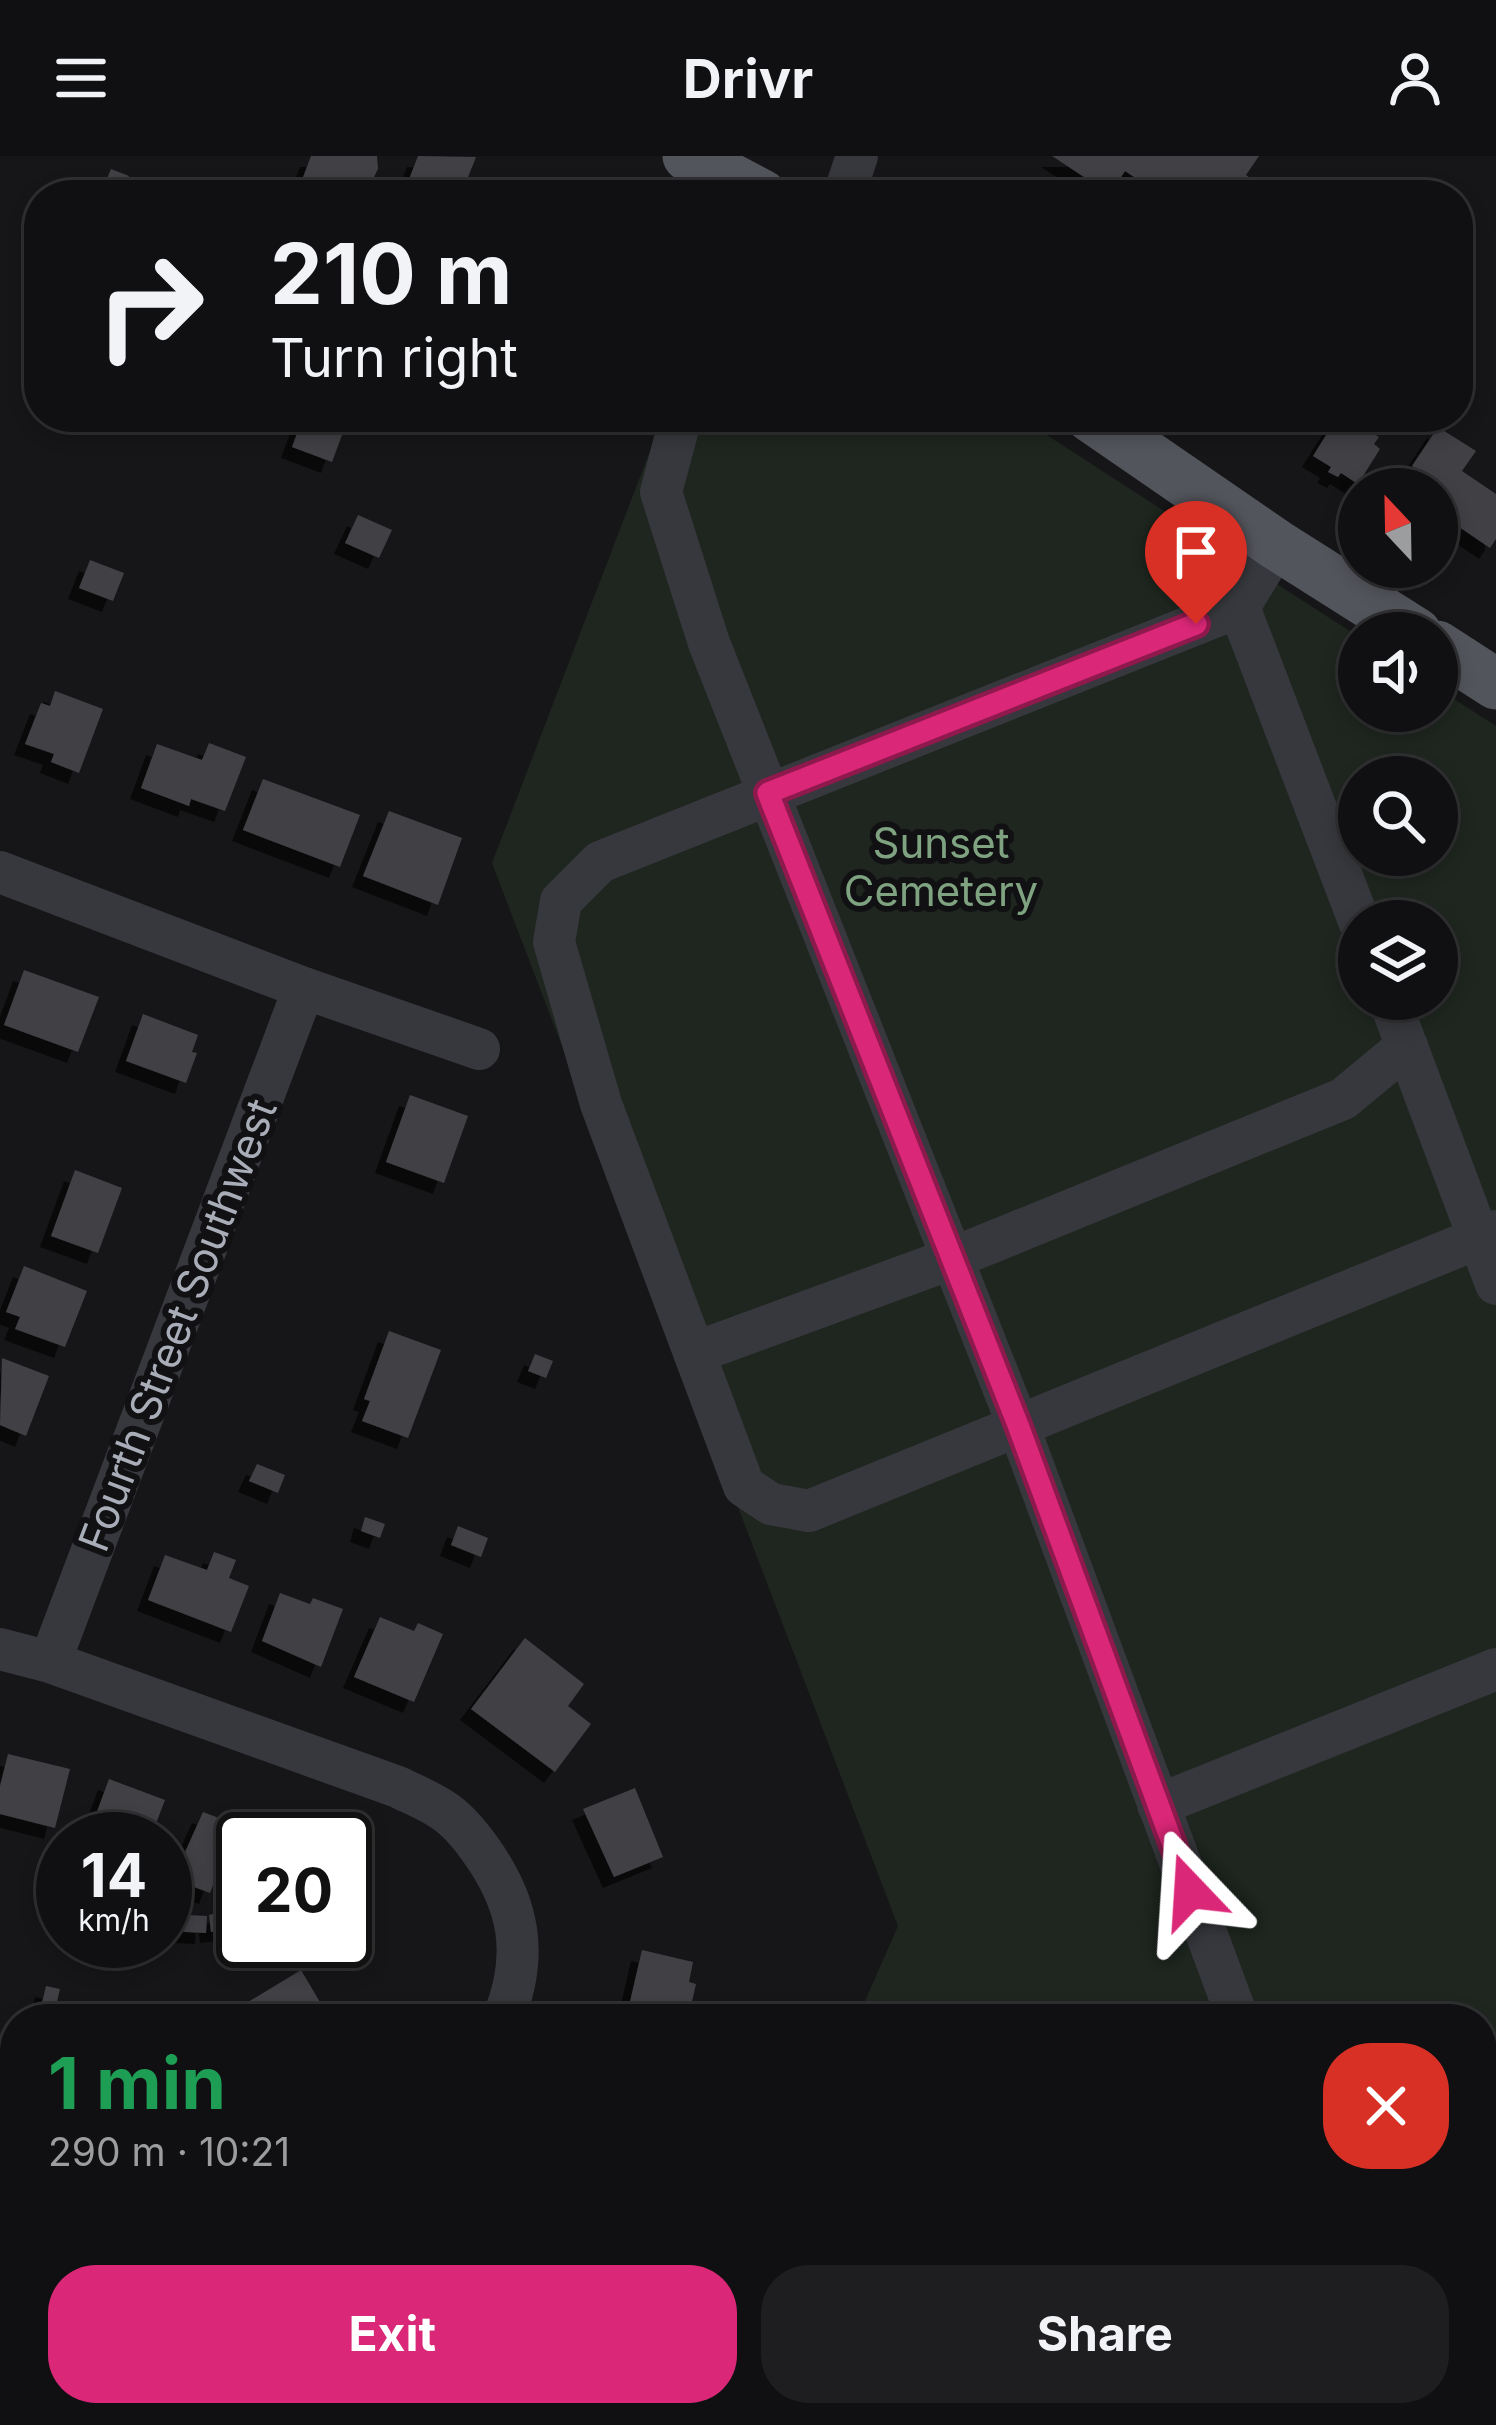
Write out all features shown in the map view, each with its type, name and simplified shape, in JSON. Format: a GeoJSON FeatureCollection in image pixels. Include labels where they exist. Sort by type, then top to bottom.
{"type":"FeatureCollection","features":[{"type":"Feature","properties":{"kind":"main road"},"geometry":{"type":"LineString","coordinates":[[688,156],[734,180]]}},
{"type":"Feature","properties":{"kind":"main road"},"geometry":{"type":"LineString","coordinates":[[1113,432],[1383,612]]}},
{"type":"Feature","properties":{"kind":"main road"},"geometry":{"type":"LineString","coordinates":[[1458,660],[1496,684]]}},
{"type":"Feature","properties":{"kind":"street"},"geometry":{"type":"LineString","coordinates":[[677,432],[661,492],[710,643],[1018,1425],[1232,2004]]}},
{"type":"Feature","properties":{"kind":"street"},"geometry":{"type":"LineString","coordinates":[[1277,545],[1239,608],[600,862],[561,901],[554,942],[602,1104],[744,1486],[771,1504],[808,1511],[1487,1234]]}},
{"type":"Feature","properties":{"kind":"street"},"geometry":{"type":"LineString","coordinates":[[1239,608],[1351,900]]}},
{"type":"Feature","properties":{"kind":"street"},"geometry":{"type":"LineString","coordinates":[[0,872],[479,1049]]}},
{"type":"Feature","properties":{"kind":"street","name":"Fourth Street Southwest"},"geometry":{"type":"LineString","coordinates":[[50,1662],[304,988]]}},
{"type":"Feature","properties":{"kind":"street"},"geometry":{"type":"LineString","coordinates":[[1397,1020],[1487,1234],[1496,1284]]}},
{"type":"Feature","properties":{"kind":"street"},"geometry":{"type":"LineString","coordinates":[[694,1353],[953,1258],[1342,1099],[1407,1046]]}},
{"type":"Feature","properties":{"kind":"street"},"geometry":{"type":"LineString","coordinates":[[0,1649],[50,1662],[398,1787],[445,1810],[503,1881],[518,1932],[515,1989],[509,2004]]}},
{"type":"Feature","properties":{"kind":"street"},"geometry":{"type":"LineString","coordinates":[[1158,1805],[1496,1669]]}},
{"type":"Feature","properties":{"kind":"green space","name":"Sunset Cemetery"},"geometry":{"type":"Polygon","coordinates":[[[657,432],[1042,432],[1338,623],[1338,732],[1458,732],[1458,702],[1496,726],[1496,2004],[864,2004],[898,1926],[492,863],[657,432]]]}},
{"type":"Feature","properties":{"kind":"building"},"geometry":{"type":"Polygon","coordinates":[[[311,156],[377,156],[373,179],[302,180],[311,156]]]}},
{"type":"Feature","properties":{"kind":"building"},"geometry":{"type":"Polygon","coordinates":[[[418,156],[476,157],[467,180],[409,180],[418,156]]]}},
{"type":"Feature","properties":{"kind":"building"},"geometry":{"type":"Polygon","coordinates":[[[1052,156],[1259,156],[1246,175],[1253,180],[1138,180],[1125,171],[1119,180],[1089,180],[1052,156]]]}},
{"type":"Feature","properties":{"kind":"building"},"geometry":{"type":"Polygon","coordinates":[[[111,169],[129,176],[127,180],[106,180],[111,169]]]}},
{"type":"Feature","properties":{"kind":"building"},"geometry":{"type":"Polygon","coordinates":[[[298,432],[342,435],[332,462],[292,447],[298,432]]]}},
{"type":"Feature","properties":{"kind":"building"},"geometry":{"type":"Polygon","coordinates":[[[1328,432],[1371,432],[1379,437],[1374,444],[1380,449],[1368,468],[1338,468],[1338,477],[1328,472],[1331,467],[1313,456],[1328,432]]]}},
{"type":"Feature","properties":{"kind":"building"},"geometry":{"type":"Polygon","coordinates":[[[1435,432],[1446,432],[1476,451],[1462,471],[1496,494],[1496,539],[1490,548],[1458,526],[1458,468],[1415,468],[1435,432]]]}},
{"type":"Feature","properties":{"kind":"building"},"geometry":{"type":"Polygon","coordinates":[[[358,515],[392,530],[379,558],[345,543],[358,515]]]}},
{"type":"Feature","properties":{"kind":"building"},"geometry":{"type":"Polygon","coordinates":[[[90,560],[124,573],[113,601],[79,588],[90,560]]]}},
{"type":"Feature","properties":{"kind":"building"},"geometry":{"type":"Polygon","coordinates":[[[55,691],[103,709],[79,773],[51,762],[54,754],[25,744],[41,703],[50,706],[55,691]]]}},
{"type":"Feature","properties":{"kind":"building"},"geometry":{"type":"Polygon","coordinates":[[[209,743],[246,757],[225,811],[191,799],[189,806],[141,788],[157,744],[202,760],[209,743]]]}},
{"type":"Feature","properties":{"kind":"building"},"geometry":{"type":"Polygon","coordinates":[[[263,779],[360,815],[340,867],[243,830],[263,779]]]}},
{"type":"Feature","properties":{"kind":"building"},"geometry":{"type":"Polygon","coordinates":[[[389,811],[462,838],[438,905],[363,876],[389,811]]]}},
{"type":"Feature","properties":{"kind":"building"},"geometry":{"type":"Polygon","coordinates":[[[24,970],[99,997],[78,1052],[4,1025],[24,970]]]}},
{"type":"Feature","properties":{"kind":"building"},"geometry":{"type":"Polygon","coordinates":[[[143,1014],[198,1035],[186,1083],[126,1061],[143,1014]]]}},
{"type":"Feature","properties":{"kind":"building"},"geometry":{"type":"Polygon","coordinates":[[[410,1095],[468,1116],[444,1183],[386,1162],[410,1095]]]}},
{"type":"Feature","properties":{"kind":"building"},"geometry":{"type":"Polygon","coordinates":[[[75,1170],[122,1188],[98,1253],[51,1236],[75,1170]]]}},
{"type":"Feature","properties":{"kind":"building"},"geometry":{"type":"Polygon","coordinates":[[[24,1266],[87,1291],[65,1347],[15,1329],[20,1317],[6,1312],[24,1266]]]}},
{"type":"Feature","properties":{"kind":"building"},"geometry":{"type":"Polygon","coordinates":[[[389,1331],[441,1350],[408,1438],[362,1421],[370,1401],[364,1399],[389,1331]]]}},
{"type":"Feature","properties":{"kind":"building"},"geometry":{"type":"Polygon","coordinates":[[[535,1354],[553,1361],[546,1378],[528,1371],[535,1354]]]}},
{"type":"Feature","properties":{"kind":"building"},"geometry":{"type":"Polygon","coordinates":[[[2,1358],[49,1376],[26,1436],[0,1425],[2,1358]]]}},
{"type":"Feature","properties":{"kind":"building"},"geometry":{"type":"Polygon","coordinates":[[[257,1464],[285,1475],[278,1493],[249,1481],[257,1464]]]}},
{"type":"Feature","properties":{"kind":"building"},"geometry":{"type":"Polygon","coordinates":[[[365,1517],[385,1524],[380,1538],[361,1531],[365,1517]]]}},
{"type":"Feature","properties":{"kind":"building"},"geometry":{"type":"Polygon","coordinates":[[[458,1526],[488,1538],[481,1557],[451,1545],[458,1526]]]}},
{"type":"Feature","properties":{"kind":"building"},"geometry":{"type":"Polygon","coordinates":[[[214,1552],[236,1560],[229,1578],[249,1586],[231,1632],[148,1600],[165,1555],[207,1570],[214,1552]]]}},
{"type":"Feature","properties":{"kind":"building"},"geometry":{"type":"Polygon","coordinates":[[[280,1593],[343,1609],[321,1667],[262,1641],[280,1593]]]}},
{"type":"Feature","properties":{"kind":"building"},"geometry":{"type":"Polygon","coordinates":[[[380,1617],[414,1631],[418,1623],[443,1634],[414,1702],[354,1677],[380,1617]]]}},
{"type":"Feature","properties":{"kind":"building"},"geometry":{"type":"Polygon","coordinates":[[[525,1638],[584,1684],[568,1706],[591,1724],[555,1772],[471,1709],[525,1638]]]}},
{"type":"Feature","properties":{"kind":"building"},"geometry":{"type":"Polygon","coordinates":[[[8,1754],[70,1769],[59,1812],[36,1812],[36,1823],[0,1814],[0,1786],[8,1754]]]}},
{"type":"Feature","properties":{"kind":"building"},"geometry":{"type":"Polygon","coordinates":[[[109,1779],[165,1800],[160,1812],[97,1812],[109,1779]]]}},
{"type":"Feature","properties":{"kind":"building"},"geometry":{"type":"Polygon","coordinates":[[[635,1788],[663,1857],[614,1877],[583,1809],[635,1788]]]}},
{"type":"Feature","properties":{"kind":"building"},"geometry":{"type":"Polygon","coordinates":[[[203,1812],[216,1817],[216,1877],[210,1893],[192,1886],[192,1837],[203,1812]]]}},
{"type":"Feature","properties":{"kind":"building"},"geometry":{"type":"Polygon","coordinates":[[[216,1913],[216,1931],[211,1932],[209,1915],[216,1913]]]}},
{"type":"Feature","properties":{"kind":"building"},"geometry":{"type":"Polygon","coordinates":[[[192,1915],[207,1916],[206,1933],[192,1932],[192,1915]]]}},
{"type":"Feature","properties":{"kind":"building"},"geometry":{"type":"Polygon","coordinates":[[[642,1950],[693,1962],[689,1982],[696,1984],[691,2004],[629,2004],[642,1950]]]}},
{"type":"Feature","properties":{"kind":"building"},"geometry":{"type":"Polygon","coordinates":[[[301,1970],[321,2004],[249,2004],[301,1970]]]}},
{"type":"Feature","properties":{"kind":"building"},"geometry":{"type":"Polygon","coordinates":[[[46,1986],[60,1989],[56,2004],[42,2004],[46,1986]]]}},
{"type":"Feature","properties":{"kind":"route"},"geometry":{"type":"LineString","coordinates":[[1190,1891],[1018,1425],[768,793],[1196,624]]}}]}
